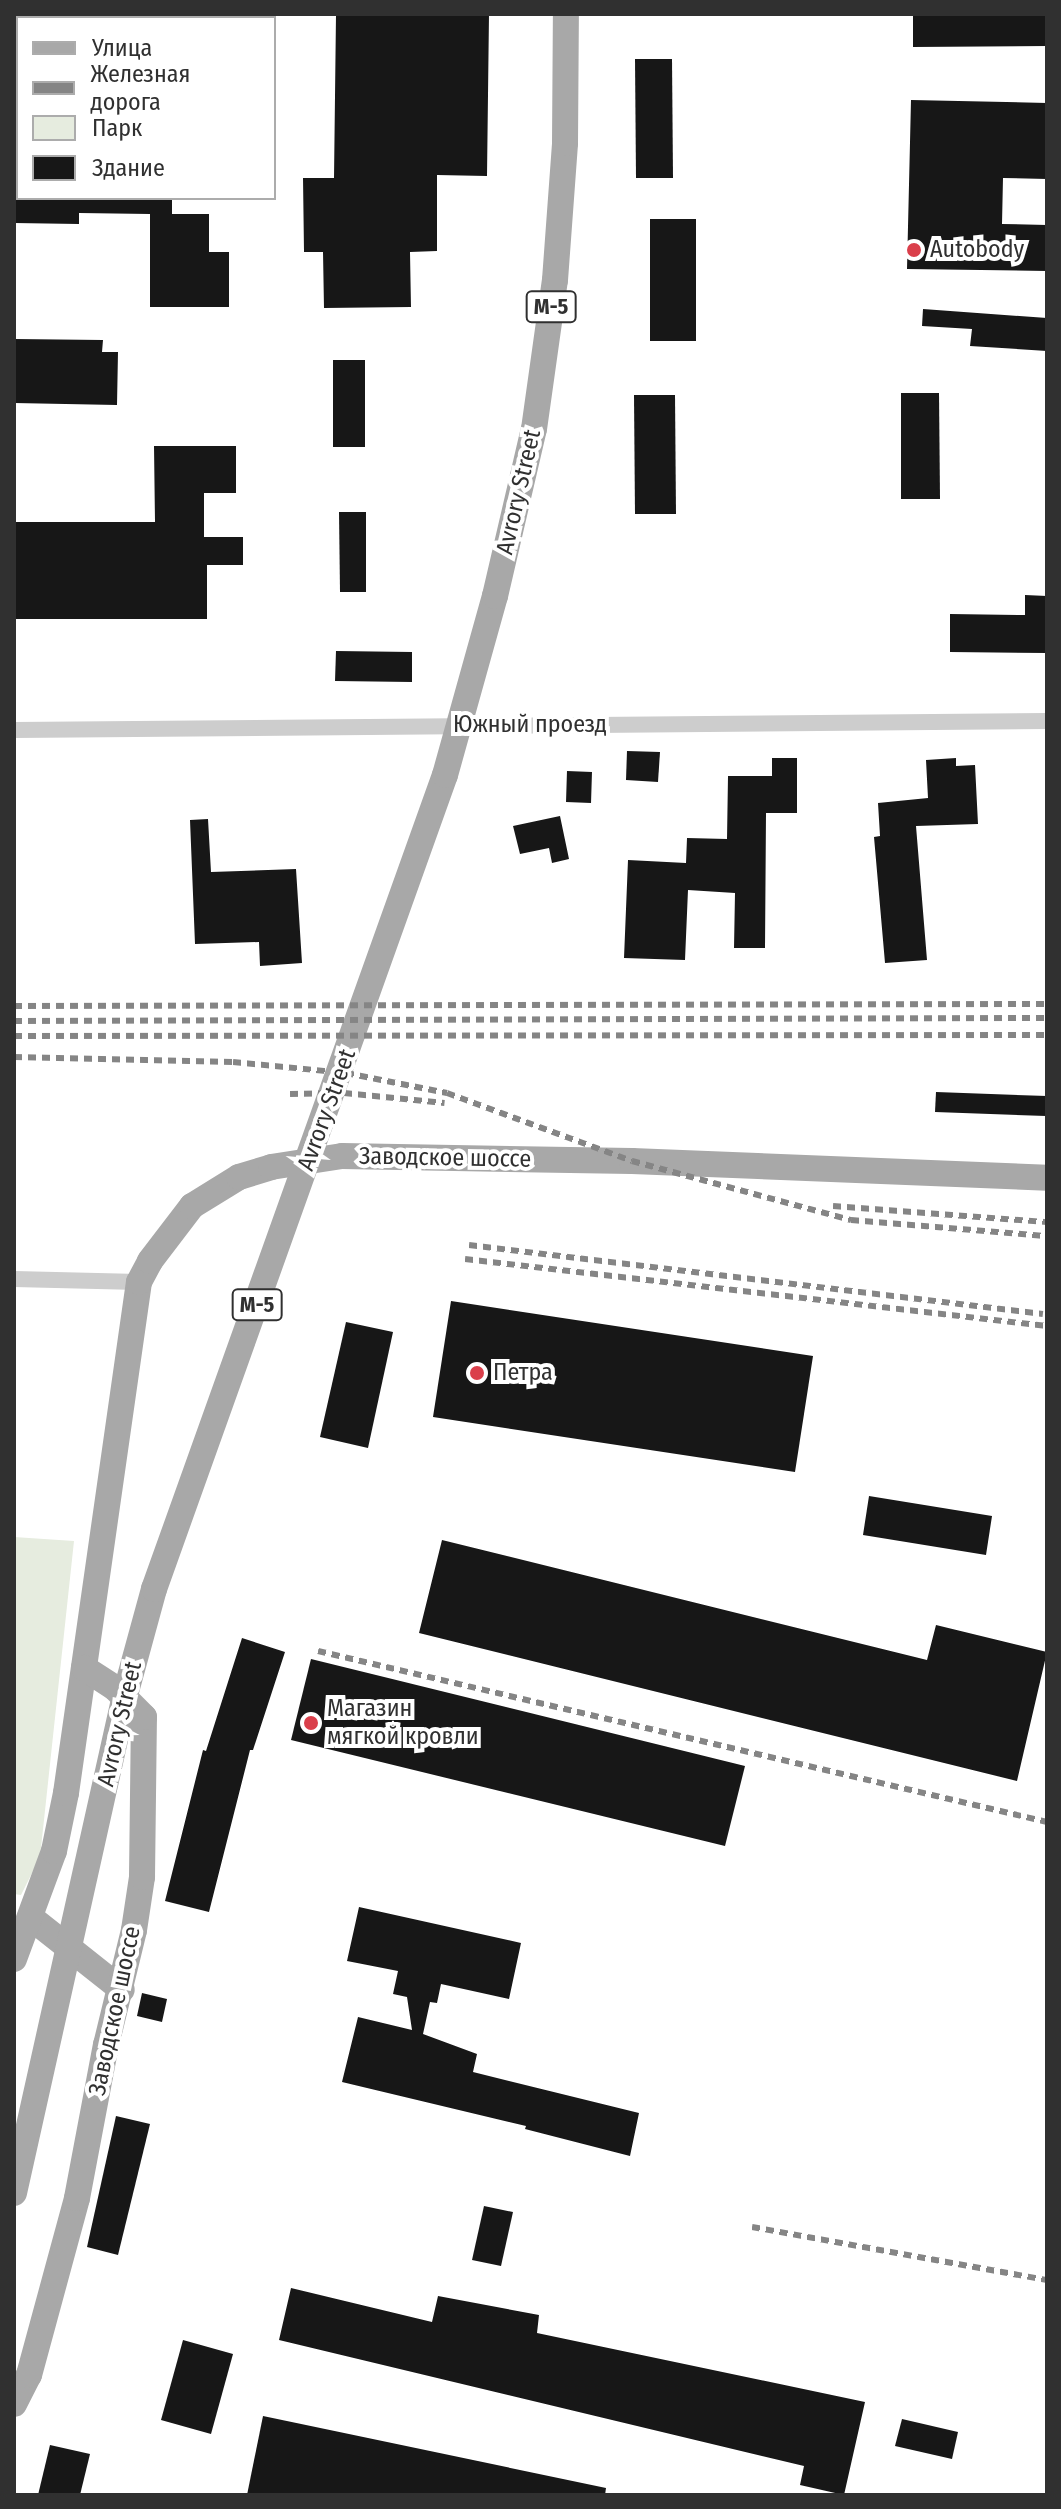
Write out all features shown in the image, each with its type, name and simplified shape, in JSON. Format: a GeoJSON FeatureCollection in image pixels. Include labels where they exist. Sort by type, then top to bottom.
{"type":"FeatureCollection","features":[{"type":"Feature","properties":{"kind":"main road","name":"Avrory Street"},"geometry":{"type":"LineString","coordinates":[[14,2193],[125,1695],[154,1589],[445,775],[495,596],[534,429],[553,295],[565,143],[566,14]]}},
{"type":"Feature","properties":{"kind":"main road","name":"Заводское шоссе"},"geometry":{"type":"LineString","coordinates":[[14,1959],[22,1915],[54,1851],[66,1793],[139,1282],[150,1261],[192,1206],[218,1189],[271,1167],[342,1156],[632,1161],[1047,1178]]}},
{"type":"Feature","properties":{"kind":"main road","name":"Заводское шоссе"},"geometry":{"type":"LineString","coordinates":[[14,2404],[77,2198],[106,2045],[122,1990],[142,1877],[144,1717],[115,1688],[84,1668]]}},
{"type":"Feature","properties":{"kind":"main road"},"geometry":{"type":"LineString","coordinates":[[22,1915],[122,1990]]}},
{"type":"Feature","properties":{"kind":"street","name":"Южный проезд"},"geometry":{"type":"LineString","coordinates":[[14,730],[1047,721]]}},
{"type":"Feature","properties":{"kind":"street"},"geometry":{"type":"LineString","coordinates":[[14,1279],[139,1282]]}},
{"type":"Feature","properties":{"kind":"green space"},"geometry":{"type":"Polygon","coordinates":[[[14,1537],[74,1541],[40,1857],[21,1895],[14,1894],[14,1537]]]}},
{"type":"Feature","properties":{"kind":"building"},"geometry":{"type":"Polygon","coordinates":[[[336,14],[489,14],[487,176],[437,175],[437,251],[410,252],[411,307],[324,308],[323,252],[304,252],[303,178],[334,178],[336,14]]]}},
{"type":"Feature","properties":{"kind":"building"},"geometry":{"type":"Polygon","coordinates":[[[913,14],[1047,14],[1047,46],[913,47],[913,14]]]}},
{"type":"Feature","properties":{"kind":"building"},"geometry":{"type":"Polygon","coordinates":[[[635,59],[672,59],[673,178],[636,178],[635,59]]]}},
{"type":"Feature","properties":{"kind":"building"},"geometry":{"type":"Polygon","coordinates":[[[911,100],[1047,103],[1047,179],[1003,178],[1002,224],[1047,225],[1047,271],[907,269],[911,100]]]}},
{"type":"Feature","properties":{"kind":"building"},"geometry":{"type":"Polygon","coordinates":[[[14,198],[172,200],[172,214],[209,214],[209,252],[229,252],[229,307],[150,307],[150,214],[79,213],[79,224],[14,223],[14,198]]]}},
{"type":"Feature","properties":{"kind":"building"},"geometry":{"type":"Polygon","coordinates":[[[650,219],[696,219],[696,341],[650,341],[650,219]]]}},
{"type":"Feature","properties":{"kind":"building"},"geometry":{"type":"Polygon","coordinates":[[[923,309],[1047,318],[1047,351],[970,346],[972,329],[922,326],[923,309]]]}},
{"type":"Feature","properties":{"kind":"building"},"geometry":{"type":"Polygon","coordinates":[[[14,339],[103,340],[102,352],[118,352],[117,405],[14,403],[14,339]]]}},
{"type":"Feature","properties":{"kind":"building"},"geometry":{"type":"Polygon","coordinates":[[[333,360],[365,360],[365,447],[333,447],[333,360]]]}},
{"type":"Feature","properties":{"kind":"building"},"geometry":{"type":"Polygon","coordinates":[[[901,393],[939,393],[940,499],[901,499],[901,393]]]}},
{"type":"Feature","properties":{"kind":"building"},"geometry":{"type":"Polygon","coordinates":[[[634,395],[675,395],[676,514],[635,514],[634,395]]]}},
{"type":"Feature","properties":{"kind":"building"},"geometry":{"type":"Polygon","coordinates":[[[154,446],[236,446],[236,493],[204,493],[204,537],[243,537],[243,565],[207,565],[207,619],[14,619],[14,522],[155,522],[154,446]]]}},
{"type":"Feature","properties":{"kind":"building"},"geometry":{"type":"Polygon","coordinates":[[[339,512],[366,512],[366,592],[340,592],[339,512]]]}},
{"type":"Feature","properties":{"kind":"building"},"geometry":{"type":"Polygon","coordinates":[[[1025,595],[1047,596],[1047,653],[950,652],[950,614],[1025,615],[1025,595]]]}},
{"type":"Feature","properties":{"kind":"building"},"geometry":{"type":"Polygon","coordinates":[[[336,651],[412,652],[412,682],[335,681],[336,651]]]}},
{"type":"Feature","properties":{"kind":"building"},"geometry":{"type":"Polygon","coordinates":[[[627,751],[660,752],[658,782],[626,780],[627,751]]]}},
{"type":"Feature","properties":{"kind":"building"},"geometry":{"type":"Polygon","coordinates":[[[772,758],[797,758],[797,813],[766,813],[765,948],[734,948],[735,893],[688,890],[685,960],[624,958],[628,860],[686,863],[687,838],[727,839],[728,776],[772,776],[772,758]]]}},
{"type":"Feature","properties":{"kind":"building"},"geometry":{"type":"Polygon","coordinates":[[[956,758],[956,766],[975,765],[978,824],[916,826],[927,960],[885,963],[874,837],[880,836],[878,803],[928,798],[926,760],[956,758]]]}},
{"type":"Feature","properties":{"kind":"building"},"geometry":{"type":"Polygon","coordinates":[[[567,771],[592,772],[591,803],[566,802],[567,771]]]}},
{"type":"Feature","properties":{"kind":"building"},"geometry":{"type":"Polygon","coordinates":[[[560,816],[569,859],[552,863],[549,848],[520,854],[513,826],[560,816]]]}},
{"type":"Feature","properties":{"kind":"building"},"geometry":{"type":"Polygon","coordinates":[[[208,819],[211,872],[296,869],[302,963],[260,966],[259,942],[195,944],[190,820],[208,819]]]}},
{"type":"Feature","properties":{"kind":"building"},"geometry":{"type":"Polygon","coordinates":[[[936,1092],[1047,1096],[1046,1116],[935,1112],[936,1092]]]}},
{"type":"Feature","properties":{"kind":"building"},"geometry":{"type":"Polygon","coordinates":[[[451,1301],[813,1356],[795,1472],[433,1417],[451,1301]]]}},
{"type":"Feature","properties":{"kind":"building"},"geometry":{"type":"Polygon","coordinates":[[[346,1322],[393,1332],[368,1448],[320,1437],[346,1322]]]}},
{"type":"Feature","properties":{"kind":"building"},"geometry":{"type":"Polygon","coordinates":[[[869,1496],[992,1516],[986,1555],[863,1535],[869,1496]]]}},
{"type":"Feature","properties":{"kind":"building"},"geometry":{"type":"Polygon","coordinates":[[[442,1540],[927,1660],[936,1625],[1047,1652],[1017,1781],[419,1633],[442,1540]]]}},
{"type":"Feature","properties":{"kind":"building"},"geometry":{"type":"Polygon","coordinates":[[[242,1638],[285,1652],[253,1750],[250,1750],[209,1912],[165,1901],[203,1750],[206,1751],[242,1638]]]}},
{"type":"Feature","properties":{"kind":"building"},"geometry":{"type":"Polygon","coordinates":[[[311,1659],[745,1766],[725,1846],[291,1740],[311,1659]]]}},
{"type":"Feature","properties":{"kind":"building"},"geometry":{"type":"Polygon","coordinates":[[[359,1907],[521,1943],[509,1999],[441,1984],[437,2003],[430,2002],[423,2034],[477,2054],[473,2072],[639,2113],[630,2156],[525,2129],[526,2126],[342,2082],[358,2017],[412,2030],[407,1997],[393,1994],[398,1971],[347,1961],[359,1907]]]}},
{"type":"Feature","properties":{"kind":"building"},"geometry":{"type":"Polygon","coordinates":[[[142,1993],[167,1999],[162,2022],[137,2016],[142,1993]]]}},
{"type":"Feature","properties":{"kind":"building"},"geometry":{"type":"Polygon","coordinates":[[[116,2116],[150,2124],[118,2255],[87,2247],[116,2116]]]}},
{"type":"Feature","properties":{"kind":"building"},"geometry":{"type":"Polygon","coordinates":[[[484,2206],[513,2212],[501,2266],[472,2260],[484,2206]]]}},
{"type":"Feature","properties":{"kind":"building"},"geometry":{"type":"Polygon","coordinates":[[[291,2288],[432,2322],[438,2296],[539,2315],[537,2333],[865,2402],[844,2495],[800,2485],[804,2466],[279,2340],[291,2288]]]}},
{"type":"Feature","properties":{"kind":"building"},"geometry":{"type":"Polygon","coordinates":[[[183,2340],[233,2354],[211,2434],[161,2420],[183,2340]]]}},
{"type":"Feature","properties":{"kind":"building"},"geometry":{"type":"Polygon","coordinates":[[[263,2416],[606,2488],[605,2495],[247,2495],[263,2416]]]}},
{"type":"Feature","properties":{"kind":"building"},"geometry":{"type":"Polygon","coordinates":[[[902,2419],[958,2432],[952,2459],[895,2446],[902,2419]]]}},
{"type":"Feature","properties":{"kind":"building"},"geometry":{"type":"Polygon","coordinates":[[[50,2445],[90,2454],[80,2495],[38,2495],[50,2445]]]}},
{"type":"Feature","properties":{"kind":"railway"},"geometry":{"type":"LineString","coordinates":[[14,1006],[1047,1004]]}},
{"type":"Feature","properties":{"kind":"railway"},"geometry":{"type":"LineString","coordinates":[[14,1021],[1047,1018]]}},
{"type":"Feature","properties":{"kind":"railway"},"geometry":{"type":"LineString","coordinates":[[14,1036],[1047,1035]]}},
{"type":"Feature","properties":{"kind":"railway"},"geometry":{"type":"LineString","coordinates":[[14,1057],[233,1062],[346,1073],[447,1093],[632,1161],[851,1220],[1047,1236]]}},
{"type":"Feature","properties":{"kind":"railway"},"geometry":{"type":"LineString","coordinates":[[290,1094],[344,1093],[445,1103]]}},
{"type":"Feature","properties":{"kind":"railway"},"geometry":{"type":"LineString","coordinates":[[833,1206],[1047,1222]]}},
{"type":"Feature","properties":{"kind":"railway"},"geometry":{"type":"LineString","coordinates":[[469,1245],[1043,1314]]}},
{"type":"Feature","properties":{"kind":"railway"},"geometry":{"type":"LineString","coordinates":[[465,1259],[1047,1326]]}},
{"type":"Feature","properties":{"kind":"railway"},"geometry":{"type":"LineString","coordinates":[[318,1651],[1047,1822]]}},
{"type":"Feature","properties":{"kind":"railway"},"geometry":{"type":"LineString","coordinates":[[752,2227],[1047,2280]]}},
{"type":"Feature","properties":{"kind":"place","name":"Autobody"},"geometry":{"type":"Point","coordinates":[914,250]}},
{"type":"Feature","properties":{"kind":"place","name":"Петра"},"geometry":{"type":"Point","coordinates":[477,1373]}},
{"type":"Feature","properties":{"kind":"place","name":"Магазин мягкой кровли"},"geometry":{"type":"Point","coordinates":[311,1723]}}]}
